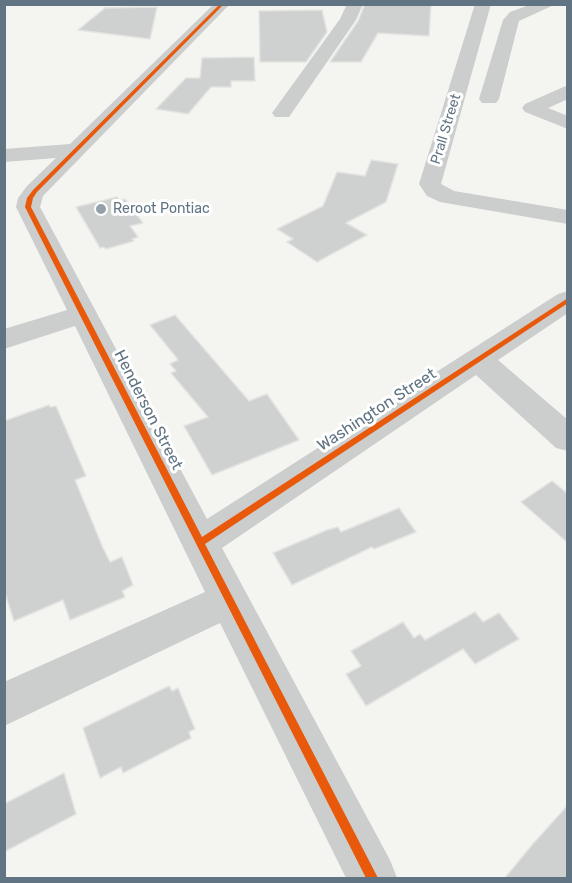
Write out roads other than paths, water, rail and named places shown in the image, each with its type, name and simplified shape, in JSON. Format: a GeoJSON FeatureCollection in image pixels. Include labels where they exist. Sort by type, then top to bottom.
{"type":"FeatureCollection","features":[{"type":"Feature","properties":{"kind":"street","name":"Henderson Street"},"geometry":{"type":"LineString","coordinates":[[223,4],[32,194],[28,204],[372,879]]}},
{"type":"Feature","properties":{"kind":"street"},"geometry":{"type":"LineString","coordinates":[[282,112],[348,20],[355,4]]}},
{"type":"Feature","properties":{"kind":"street","name":"Prall Street"},"geometry":{"type":"LineString","coordinates":[[483,4],[430,180],[433,189],[452,198],[567,217]]}},
{"type":"Feature","properties":{"kind":"street"},"geometry":{"type":"LineString","coordinates":[[489,99],[511,20],[516,15],[549,4]]}},
{"type":"Feature","properties":{"kind":"street"},"geometry":{"type":"LineString","coordinates":[[474,34],[507,38]]}},
{"type":"Feature","properties":{"kind":"street"},"geometry":{"type":"LineString","coordinates":[[532,108],[567,91]]}},
{"type":"Feature","properties":{"kind":"street"},"geometry":{"type":"LineString","coordinates":[[456,95],[532,108],[567,123]]}},
{"type":"Feature","properties":{"kind":"street"},"geometry":{"type":"LineString","coordinates":[[4,156],[76,150]]}},
{"type":"Feature","properties":{"kind":"street","name":"Washington Street"},"geometry":{"type":"LineString","coordinates":[[201,542],[567,300]]}},
{"type":"Feature","properties":{"kind":"street"},"geometry":{"type":"LineString","coordinates":[[4,339],[83,314]]}},
{"type":"Feature","properties":{"kind":"street"},"geometry":{"type":"LineString","coordinates":[[477,359],[567,439]]}},
{"type":"Feature","properties":{"kind":"street"},"geometry":{"type":"LineString","coordinates":[[4,704],[231,599]]}},
{"type":"Feature","properties":{"kind":"place","name":"Reroot Pontiac"},"geometry":{"type":"Point","coordinates":[101,209]}}]}
